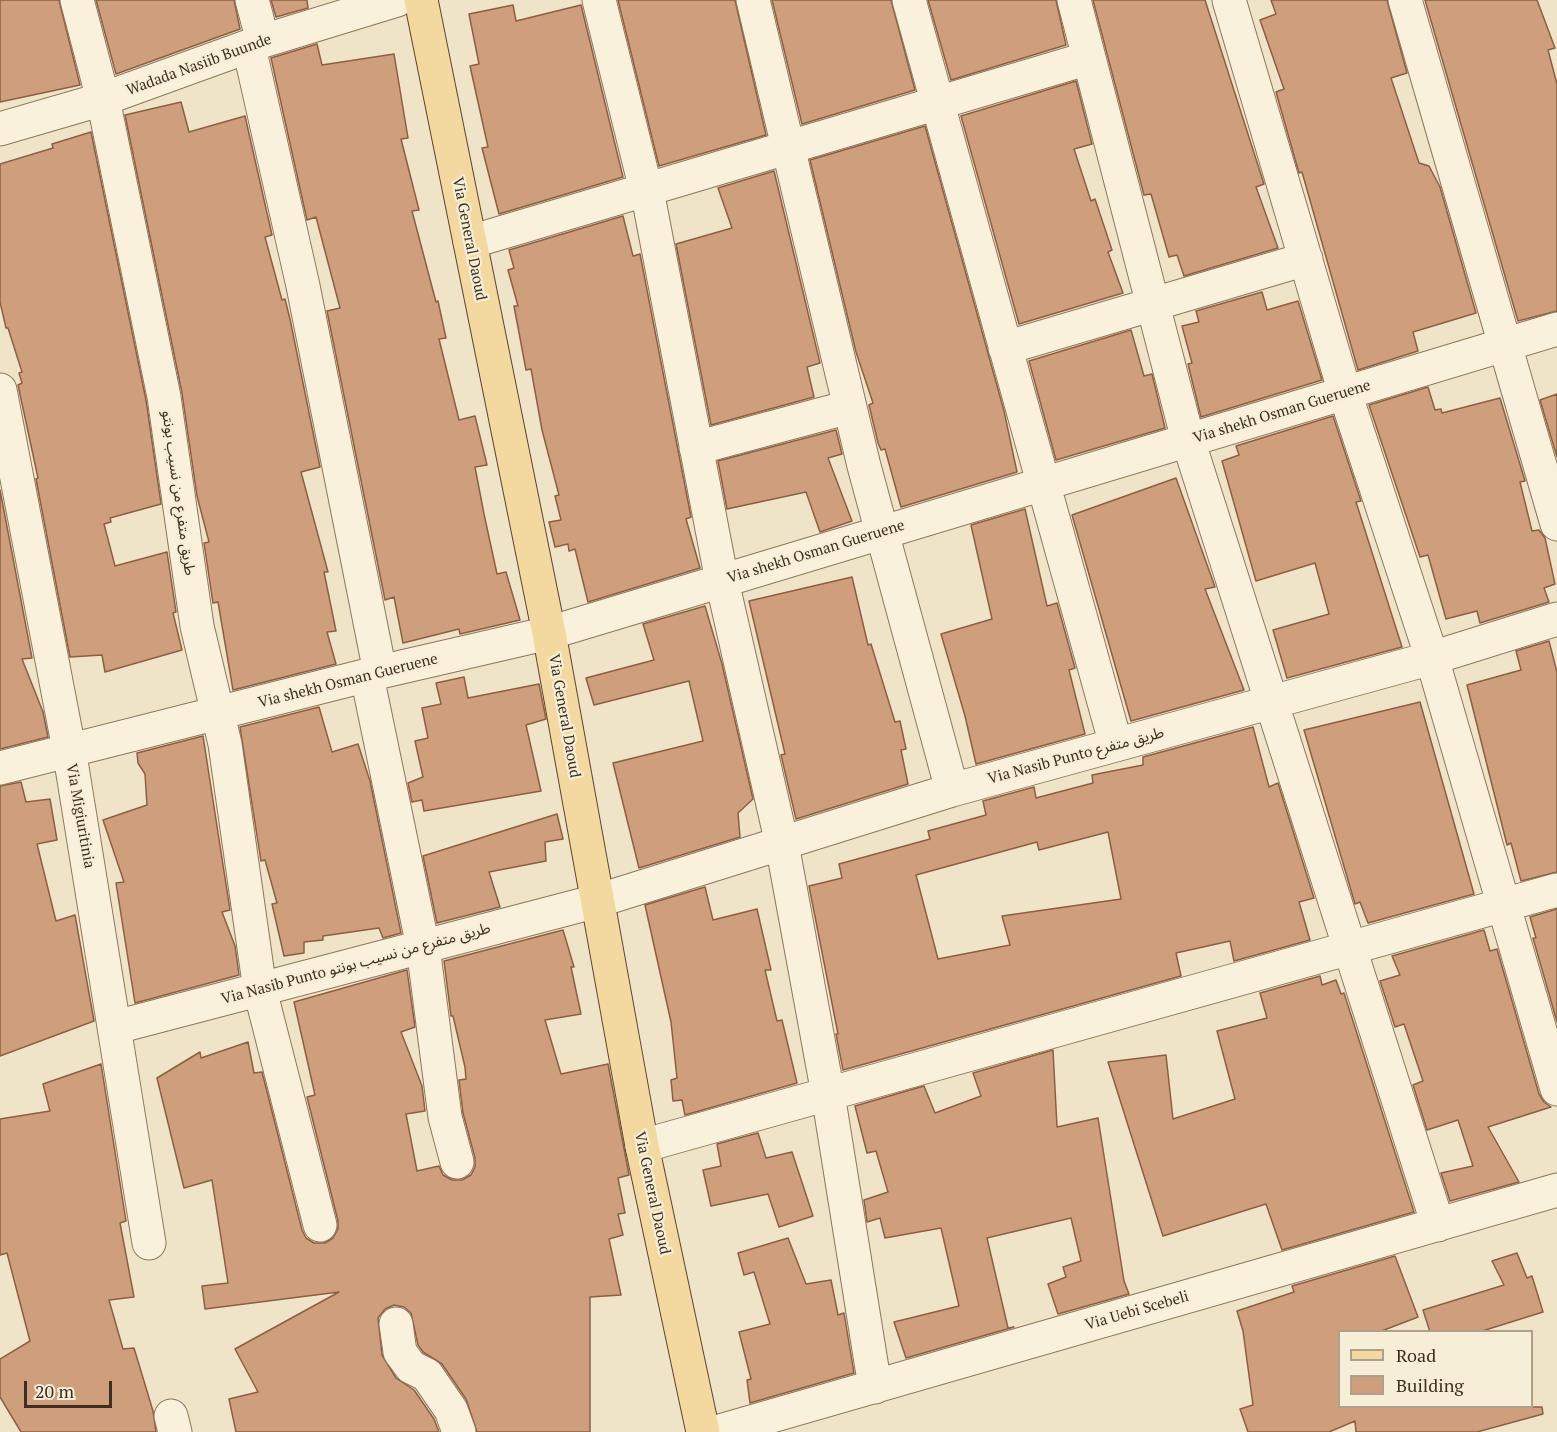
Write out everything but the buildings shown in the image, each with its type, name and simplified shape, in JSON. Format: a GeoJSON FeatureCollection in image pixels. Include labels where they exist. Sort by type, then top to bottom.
{"type":"FeatureCollection","features":[{"type":"Feature","properties":{"kind":"main road","name":"Via General Daoud"},"geometry":{"type":"LineString","coordinates":[[421,0],[549,633],[642,1146],[703,1432]]}},
{"type":"Feature","properties":{"kind":"street","name":"طريق متفرع من نسيب بونتو"},"geometry":{"type":"LineString","coordinates":[[77,0],[103,99],[164,397],[197,626],[218,712],[260,990],[320,1224]]}},
{"type":"Feature","properties":{"kind":"street"},"geometry":{"type":"LineString","coordinates":[[252,0],[256,44],[303,286],[423,947],[445,1117],[457,1162]]}},
{"type":"Feature","properties":{"kind":"street","name":"Wadada Nasiib Buunde"},"geometry":{"type":"LineString","coordinates":[[0,129],[103,99],[256,44],[397,0]]}},
{"type":"Feature","properties":{"kind":"street"},"geometry":{"type":"LineString","coordinates":[[599,0],[646,189],[722,581],[782,844],[828,1094],[875,1387]]}},
{"type":"Feature","properties":{"kind":"street"},"geometry":{"type":"LineString","coordinates":[[753,0],[849,407],[881,533],[952,790]]}},
{"type":"Feature","properties":{"kind":"street"},"geometry":{"type":"LineString","coordinates":[[909,0],[1116,745]]}},
{"type":"Feature","properties":{"kind":"street"},"geometry":{"type":"LineString","coordinates":[[1074,0],[1188,440],[1438,1224]]}},
{"type":"Feature","properties":{"kind":"street"},"geometry":{"type":"LineString","coordinates":[[1229,0],[1345,393],[1432,658],[1557,1089]]}},
{"type":"Feature","properties":{"kind":"street"},"geometry":{"type":"LineString","coordinates":[[1405,0],[1557,524]]}},
{"type":"Feature","properties":{"kind":"street"},"geometry":{"type":"LineString","coordinates":[[470,242],[1089,58]]}},
{"type":"Feature","properties":{"kind":"street"},"geometry":{"type":"LineString","coordinates":[[1005,348],[1305,259]]}},
{"type":"Feature","properties":{"kind":"street","name":"Via shekh Osman Gueruene"},"geometry":{"type":"LineString","coordinates":[[0,768],[218,712],[549,633],[1557,329]]}},
{"type":"Feature","properties":{"kind":"street","name":"Via Migiuritinia"},"geometry":{"type":"LineString","coordinates":[[0,390],[69,749],[116,1027],[149,1243]]}},
{"type":"Feature","properties":{"kind":"street"},"geometry":{"type":"LineString","coordinates":[[696,448],[849,407]]}},
{"type":"Feature","properties":{"kind":"street","name":"Via Nasib Punto طريق متفرع"},"geometry":{"type":"LineString","coordinates":[[597,902],[952,790],[1432,658],[1557,620]]}},
{"type":"Feature","properties":{"kind":"street"},"geometry":{"type":"LineString","coordinates":[[642,1146],[1557,890]]}},
{"type":"Feature","properties":{"kind":"street","name":"Via Nasib Punto طريق متفرع من نسيب بونتو"},"geometry":{"type":"LineString","coordinates":[[116,1027],[597,902]]}},
{"type":"Feature","properties":{"kind":"street","name":"Via Uebi Scebeli"},"geometry":{"type":"LineString","coordinates":[[716,1432],[1557,1190]]}},
{"type":"Feature","properties":{"kind":"street"},"geometry":{"type":"LineString","coordinates":[[396,1324],[399,1352],[411,1367],[427,1375],[451,1410],[459,1432]]}}]}
